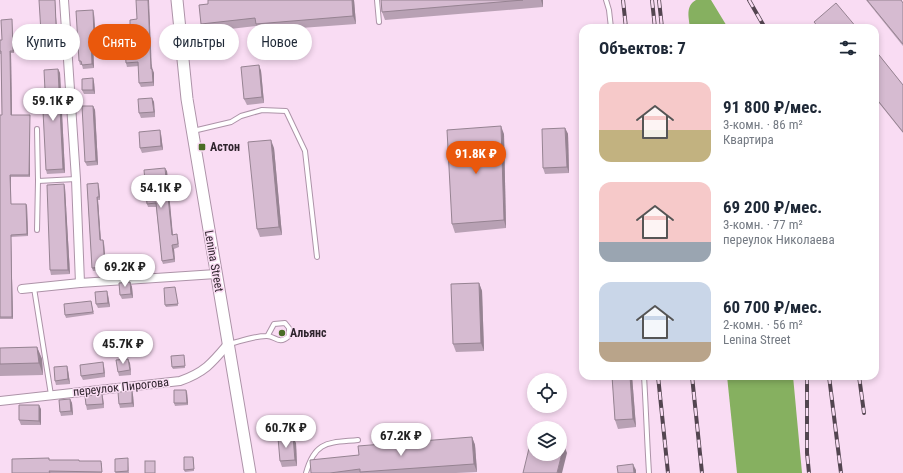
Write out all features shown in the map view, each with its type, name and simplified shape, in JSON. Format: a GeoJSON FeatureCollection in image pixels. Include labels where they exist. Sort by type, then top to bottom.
{"type":"FeatureCollection","features":[{"type":"Feature","properties":{"kind":"main road","name":"Lenina Street"},"geometry":{"type":"LineString","coordinates":[[177,0],[187,99],[250,473]]}},
{"type":"Feature","properties":{"kind":"street"},"geometry":{"type":"LineString","coordinates":[[64,0],[76,179],[80,283]]}},
{"type":"Feature","properties":{"kind":"street"},"geometry":{"type":"LineString","coordinates":[[22,289],[80,283],[216,274]]}},
{"type":"Feature","properties":{"kind":"street","name":"переулок Пирогова"},"geometry":{"type":"LineString","coordinates":[[0,401],[180,381],[194,376],[211,365],[228,344]]}},
{"type":"Feature","properties":{"kind":"lane"},"geometry":{"type":"LineString","coordinates":[[377,0],[379,22]]}},
{"type":"Feature","properties":{"kind":"lane"},"geometry":{"type":"LineString","coordinates":[[606,0],[611,24]]}},
{"type":"Feature","properties":{"kind":"lane"},"geometry":{"type":"LineString","coordinates":[[192,131],[231,122],[241,116],[262,110],[286,111],[305,151],[317,257]]}},
{"type":"Feature","properties":{"kind":"lane"},"geometry":{"type":"LineString","coordinates":[[37,129],[37,230]]}},
{"type":"Feature","properties":{"kind":"lane"},"geometry":{"type":"LineString","coordinates":[[38,181],[76,179]]}},
{"type":"Feature","properties":{"kind":"lane"},"geometry":{"type":"LineString","coordinates":[[34,288],[51,395]]}},
{"type":"Feature","properties":{"kind":"lane"},"geometry":{"type":"LineString","coordinates":[[228,344],[268,335],[279,341],[285,340],[289,336],[289,328],[285,323],[274,324],[268,335]]}},
{"type":"Feature","properties":{"kind":"lane"},"geometry":{"type":"LineString","coordinates":[[644,380],[648,424],[647,440],[649,473]]}},
{"type":"Feature","properties":{"kind":"lane"},"geometry":{"type":"LineString","coordinates":[[306,473],[312,456],[320,446],[332,442],[358,440]]}},
{"type":"Feature","properties":{"kind":"green space"},"geometry":{"type":"Polygon","coordinates":[[[696,0],[711,0],[726,24],[690,24],[689,9],[696,0]]]}},
{"type":"Feature","properties":{"kind":"green space"},"geometry":{"type":"Polygon","coordinates":[[[727,380],[793,380],[802,473],[737,473],[727,380]]]}},
{"type":"Feature","properties":{"kind":"building"},"geometry":{"type":"Polygon","coordinates":[[[39,0],[55,0],[56,24],[40,24],[39,0]]]}},
{"type":"Feature","properties":{"kind":"building"},"geometry":{"type":"Polygon","coordinates":[[[136,0],[148,0],[149,24],[130,24],[130,20],[137,19],[136,0]]]}},
{"type":"Feature","properties":{"kind":"building"},"geometry":{"type":"Polygon","coordinates":[[[208,0],[352,0],[353,16],[256,24],[255,18],[201,24],[199,5],[208,4],[208,0]]]}},
{"type":"Feature","properties":{"kind":"building"},"geometry":{"type":"Polygon","coordinates":[[[381,0],[523,0],[382,12],[381,0]]]}},
{"type":"Feature","properties":{"kind":"building"},"geometry":{"type":"Polygon","coordinates":[[[867,0],[901,0],[903,3],[903,44],[867,0]]]}},
{"type":"Feature","properties":{"kind":"building"},"geometry":{"type":"Polygon","coordinates":[[[836,3],[854,24],[816,24],[814,22],[836,3]]]}},
{"type":"Feature","properties":{"kind":"building"},"geometry":{"type":"Polygon","coordinates":[[[93,10],[94,24],[88,24],[88,60],[92,60],[92,64],[82,65],[81,61],[79,61],[80,24],[77,24],[76,11],[93,10]]]}},
{"type":"Feature","properties":{"kind":"building"},"geometry":{"type":"Polygon","coordinates":[[[12,19],[12,51],[10,51],[11,115],[30,115],[29,175],[10,175],[11,204],[26,204],[27,234],[11,235],[12,317],[0,317],[0,115],[2,115],[0,51],[0,40],[2,40],[1,20],[12,19]]]}},
{"type":"Feature","properties":{"kind":"building"},"geometry":{"type":"Polygon","coordinates":[[[879,55],[903,85],[903,132],[879,102],[879,55]]]}},
{"type":"Feature","properties":{"kind":"building"},"geometry":{"type":"Polygon","coordinates":[[[126,60],[151,60],[153,82],[139,83],[138,62],[126,63],[126,60]]]}},
{"type":"Feature","properties":{"kind":"building"},"geometry":{"type":"Polygon","coordinates":[[[259,65],[262,97],[244,99],[241,67],[259,65]]]}},
{"type":"Feature","properties":{"kind":"building"},"geometry":{"type":"Polygon","coordinates":[[[58,69],[63,169],[46,170],[43,111],[46,111],[44,70],[58,69]]]}},
{"type":"Feature","properties":{"kind":"building"},"geometry":{"type":"Polygon","coordinates":[[[93,78],[93,90],[82,90],[82,79],[93,78]]]}},
{"type":"Feature","properties":{"kind":"building"},"geometry":{"type":"Polygon","coordinates":[[[152,98],[154,112],[139,113],[138,99],[152,98]]]}},
{"type":"Feature","properties":{"kind":"building"},"geometry":{"type":"Polygon","coordinates":[[[82,106],[93,106],[96,161],[85,162],[82,106]]]}},
{"type":"Feature","properties":{"kind":"building"},"geometry":{"type":"Polygon","coordinates":[[[501,126],[504,220],[452,224],[447,130],[501,126]]]}},
{"type":"Feature","properties":{"kind":"building"},"geometry":{"type":"Polygon","coordinates":[[[565,128],[567,167],[543,168],[542,129],[565,128]]]}},
{"type":"Feature","properties":{"kind":"building"},"geometry":{"type":"Polygon","coordinates":[[[160,130],[161,146],[140,148],[139,132],[160,130]]]}},
{"type":"Feature","properties":{"kind":"building"},"geometry":{"type":"Polygon","coordinates":[[[271,140],[279,227],[257,229],[248,142],[271,140]]]}},
{"type":"Feature","properties":{"kind":"building"},"geometry":{"type":"Polygon","coordinates":[[[165,168],[172,235],[177,234],[178,244],[172,245],[174,259],[162,261],[156,203],[147,204],[144,170],[165,168]]]}},
{"type":"Feature","properties":{"kind":"building"},"geometry":{"type":"Polygon","coordinates":[[[98,183],[99,197],[97,197],[100,240],[103,240],[105,267],[92,268],[87,184],[98,183]]]}},
{"type":"Feature","properties":{"kind":"building"},"geometry":{"type":"Polygon","coordinates":[[[64,184],[68,270],[50,270],[47,185],[64,184]]]}},
{"type":"Feature","properties":{"kind":"building"},"geometry":{"type":"Polygon","coordinates":[[[130,282],[131,294],[120,295],[119,283],[130,282]]]}},
{"type":"Feature","properties":{"kind":"building"},"geometry":{"type":"Polygon","coordinates":[[[479,283],[481,343],[453,344],[451,284],[479,283]]]}},
{"type":"Feature","properties":{"kind":"building"},"geometry":{"type":"Polygon","coordinates":[[[175,287],[178,304],[165,305],[164,288],[175,287]]]}},
{"type":"Feature","properties":{"kind":"building"},"geometry":{"type":"Polygon","coordinates":[[[107,291],[108,303],[96,304],[95,292],[107,291]]]}},
{"type":"Feature","properties":{"kind":"building"},"geometry":{"type":"Polygon","coordinates":[[[91,301],[93,312],[65,315],[64,304],[91,301]]]}},
{"type":"Feature","properties":{"kind":"building"},"geometry":{"type":"Polygon","coordinates":[[[37,347],[39,363],[0,364],[0,348],[37,347]]]}},
{"type":"Feature","properties":{"kind":"building"},"geometry":{"type":"Polygon","coordinates":[[[184,355],[185,366],[172,367],[171,356],[184,355]]]}},
{"type":"Feature","properties":{"kind":"building"},"geometry":{"type":"Polygon","coordinates":[[[128,359],[130,370],[118,372],[116,360],[128,359]]]}},
{"type":"Feature","properties":{"kind":"building"},"geometry":{"type":"Polygon","coordinates":[[[103,362],[104,373],[81,376],[80,365],[103,362]]]}},
{"type":"Feature","properties":{"kind":"building"},"geometry":{"type":"Polygon","coordinates":[[[67,366],[68,379],[55,381],[54,367],[67,366]]]}},
{"type":"Feature","properties":{"kind":"building"},"geometry":{"type":"Polygon","coordinates":[[[612,380],[630,380],[633,419],[615,420],[612,380]]]}},
{"type":"Feature","properties":{"kind":"building"},"geometry":{"type":"Polygon","coordinates":[[[174,390],[186,390],[187,403],[174,403],[174,390]]]}},
{"type":"Feature","properties":{"kind":"building"},"geometry":{"type":"Polygon","coordinates":[[[132,391],[132,403],[119,404],[118,392],[132,391]]]}},
{"type":"Feature","properties":{"kind":"building"},"geometry":{"type":"Polygon","coordinates":[[[102,394],[103,404],[86,405],[85,396],[102,394]]]}},
{"type":"Feature","properties":{"kind":"building"},"geometry":{"type":"Polygon","coordinates":[[[70,399],[71,411],[60,412],[59,400],[70,399]]]}},
{"type":"Feature","properties":{"kind":"building"},"geometry":{"type":"Polygon","coordinates":[[[19,405],[39,405],[39,421],[19,420],[19,405]]]}},
{"type":"Feature","properties":{"kind":"building"},"geometry":{"type":"Polygon","coordinates":[[[293,437],[295,460],[280,461],[278,438],[293,437]]]}},
{"type":"Feature","properties":{"kind":"building"},"geometry":{"type":"Polygon","coordinates":[[[472,437],[474,464],[360,472],[360,469],[330,473],[311,473],[310,460],[359,455],[358,446],[472,437]]]}},
{"type":"Feature","properties":{"kind":"building"},"geometry":{"type":"Polygon","coordinates":[[[184,457],[193,457],[194,469],[184,470],[184,457]]]}},
{"type":"Feature","properties":{"kind":"building"},"geometry":{"type":"Polygon","coordinates":[[[527,457],[527,461],[560,461],[557,473],[523,473],[527,457]]]}},
{"type":"Feature","properties":{"kind":"building"},"geometry":{"type":"Polygon","coordinates":[[[49,458],[49,460],[101,461],[102,472],[49,471],[50,473],[12,473],[12,459],[49,458]]]}},
{"type":"Feature","properties":{"kind":"building"},"geometry":{"type":"Polygon","coordinates":[[[128,458],[128,471],[115,472],[115,459],[128,458]]]}},
{"type":"Feature","properties":{"kind":"building"},"geometry":{"type":"Polygon","coordinates":[[[145,461],[155,461],[155,473],[145,473],[145,461]]]}},
{"type":"Feature","properties":{"kind":"building"},"geometry":{"type":"Polygon","coordinates":[[[633,464],[634,473],[618,473],[617,466],[633,464]]]}},
{"type":"Feature","properties":{"kind":"railway"},"geometry":{"type":"LineString","coordinates":[[623,0],[626,24]]}},
{"type":"Feature","properties":{"kind":"railway"},"geometry":{"type":"LineString","coordinates":[[652,0],[655,24]]}},
{"type":"Feature","properties":{"kind":"railway"},"geometry":{"type":"LineString","coordinates":[[659,0],[662,24]]}},
{"type":"Feature","properties":{"kind":"railway"},"geometry":{"type":"LineString","coordinates":[[749,0],[763,24]]}},
{"type":"Feature","properties":{"kind":"railway"},"geometry":{"type":"LineString","coordinates":[[658,380],[668,473]]}},
{"type":"Feature","properties":{"kind":"railway"},"geometry":{"type":"LineString","coordinates":[[692,380],[702,473]]}},
{"type":"Feature","properties":{"kind":"railway"},"geometry":{"type":"LineString","coordinates":[[807,380],[807,453],[809,473]]}},
{"type":"Feature","properties":{"kind":"railway"},"geometry":{"type":"LineString","coordinates":[[829,380],[841,473]]}},
{"type":"Feature","properties":{"kind":"railway"},"geometry":{"type":"LineString","coordinates":[[860,380],[864,413]]}},
{"type":"Feature","properties":{"kind":"place","name":"Астон"},"geometry":{"type":"Point","coordinates":[202,147]}},
{"type":"Feature","properties":{"kind":"place","name":"Альянс"},"geometry":{"type":"Point","coordinates":[282,333]}}]}
